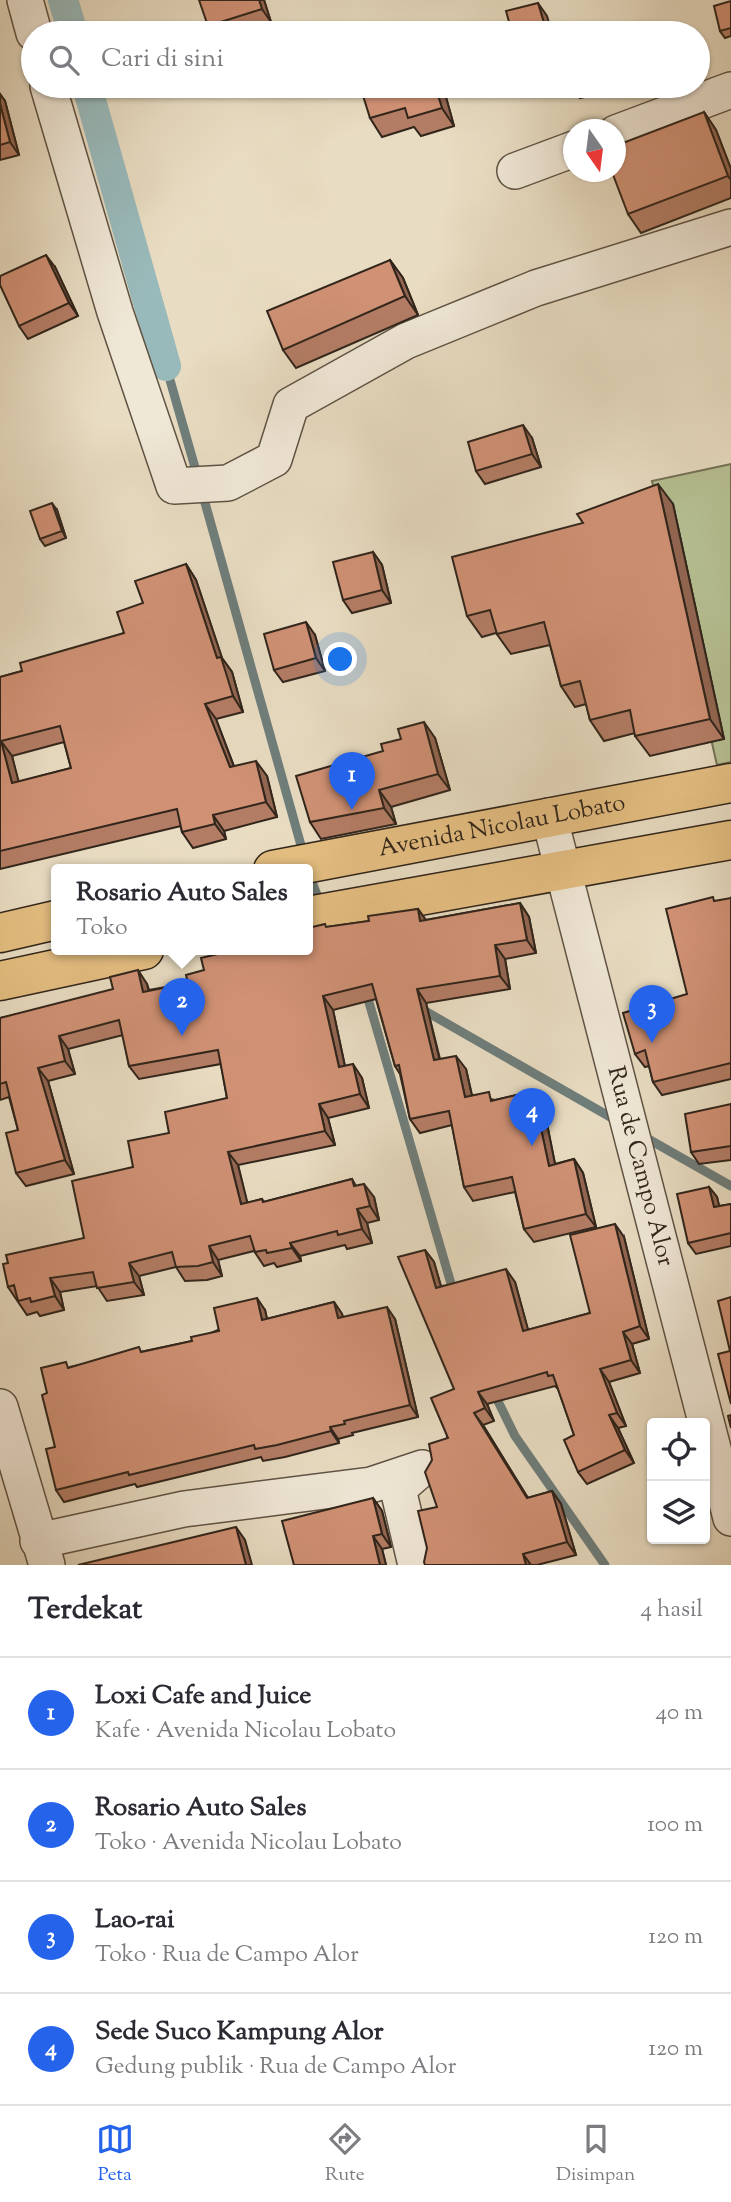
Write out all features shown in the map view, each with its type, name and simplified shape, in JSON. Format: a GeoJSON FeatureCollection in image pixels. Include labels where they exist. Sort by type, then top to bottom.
{"type":"FeatureCollection","features":[{"type":"Feature","properties":{"kind":"main road","name":"Avenida Nicolau Lobato"},"geometry":{"type":"LineString","coordinates":[[305,864],[731,783]]}},
{"type":"Feature","properties":{"kind":"main road"},"geometry":{"type":"LineString","coordinates":[[313,915],[731,840]]}},
{"type":"Feature","properties":{"kind":"main road"},"geometry":{"type":"LineString","coordinates":[[0,933],[51,921]]}},
{"type":"Feature","properties":{"kind":"main road"},"geometry":{"type":"LineString","coordinates":[[0,981],[121,955]]}},
{"type":"Feature","properties":{"kind":"street"},"geometry":{"type":"LineString","coordinates":[[25,0],[31,21]]}},
{"type":"Feature","properties":{"kind":"street"},"geometry":{"type":"LineString","coordinates":[[710,98],[731,90]]}},
{"type":"Feature","properties":{"kind":"street"},"geometry":{"type":"LineString","coordinates":[[52,98],[111,300],[174,486],[228,484],[274,459],[291,405],[406,341],[536,288],[731,227]]}},
{"type":"Feature","properties":{"kind":"street"},"geometry":{"type":"LineString","coordinates":[[626,129],[709,98]]}},
{"type":"Feature","properties":{"kind":"street"},"geometry":{"type":"LineString","coordinates":[[515,171],[563,153]]}},
{"type":"Feature","properties":{"kind":"street","name":"Rua de Campo Alor"},"geometry":{"type":"LineString","coordinates":[[549,816],[731,1518]]}},
{"type":"Feature","properties":{"kind":"street"},"geometry":{"type":"LineString","coordinates":[[0,1407],[6,1452],[43,1553],[184,1509],[371,1485],[422,1468],[398,1489],[416,1565]]}},
{"type":"Feature","properties":{"kind":"green space"},"geometry":{"type":"Polygon","coordinates":[[[731,464],[731,762],[717,765],[652,481],[731,464]]]}},
{"type":"Feature","properties":{"kind":"building"},"geometry":{"type":"Polygon","coordinates":[[[199,0],[259,0],[262,9],[224,21],[206,21],[199,0]]]}},
{"type":"Feature","properties":{"kind":"building"},"geometry":{"type":"Polygon","coordinates":[[[731,1],[731,28],[720,31],[714,6],[731,1]]]}},
{"type":"Feature","properties":{"kind":"building"},"geometry":{"type":"Polygon","coordinates":[[[538,3],[543,21],[509,21],[506,11],[538,3]]]}},
{"type":"Feature","properties":{"kind":"building"},"geometry":{"type":"Polygon","coordinates":[[[364,98],[439,98],[442,108],[408,118],[405,108],[370,118],[364,98]]]}},
{"type":"Feature","properties":{"kind":"building"},"geometry":{"type":"Polygon","coordinates":[[[0,104],[10,142],[0,145],[0,104]]]}},
{"type":"Feature","properties":{"kind":"building"},"geometry":{"type":"Polygon","coordinates":[[[704,112],[728,176],[628,214],[616,182],[626,182],[626,142],[704,112]]]}},
{"type":"Feature","properties":{"kind":"building"},"geometry":{"type":"Polygon","coordinates":[[[46,255],[69,303],[19,326],[0,285],[0,276],[46,255]]]}},
{"type":"Feature","properties":{"kind":"building"},"geometry":{"type":"Polygon","coordinates":[[[390,260],[405,296],[283,350],[267,311],[390,260]]]}},
{"type":"Feature","properties":{"kind":"building"},"geometry":{"type":"Polygon","coordinates":[[[523,425],[532,454],[476,471],[468,442],[523,425]]]}},
{"type":"Feature","properties":{"kind":"building"},"geometry":{"type":"Polygon","coordinates":[[[658,484],[710,719],[635,736],[630,710],[590,720],[580,681],[561,686],[544,622],[497,634],[490,610],[467,616],[452,557],[583,523],[577,514],[658,484]]]}},
{"type":"Feature","properties":{"kind":"building"},"geometry":{"type":"Polygon","coordinates":[[[52,503],[62,531],[40,539],[30,511],[52,503]]]}},
{"type":"Feature","properties":{"kind":"building"},"geometry":{"type":"Polygon","coordinates":[[[373,552],[382,590],[343,600],[333,562],[373,552]]]}},
{"type":"Feature","properties":{"kind":"building"},"geometry":{"type":"Polygon","coordinates":[[[186,564],[217,658],[221,657],[233,696],[205,704],[230,767],[256,761],[266,802],[213,815],[215,824],[182,832],[177,809],[0,851],[0,677],[22,671],[20,663],[124,633],[117,612],[143,603],[135,581],[186,564]],[[60,726],[1,741],[12,783],[71,768],[60,726]]]}},
{"type":"Feature","properties":{"kind":"building"},"geometry":{"type":"Polygon","coordinates":[[[306,622],[316,658],[274,670],[264,634],[306,622]]]}},
{"type":"Feature","properties":{"kind":"building"},"geometry":{"type":"Polygon","coordinates":[[[424,722],[438,774],[379,790],[384,808],[310,822],[296,776],[383,751],[381,744],[401,739],[398,729],[424,722]]]}},
{"type":"Feature","properties":{"kind":"building"},"geometry":{"type":"Polygon","coordinates":[[[713,897],[714,901],[731,898],[731,1063],[653,1082],[645,1050],[635,1054],[623,1013],[687,994],[666,909],[713,897]]]}},
{"type":"Feature","properties":{"kind":"building"},"geometry":{"type":"Polygon","coordinates":[[[520,903],[527,940],[495,945],[500,976],[417,989],[434,1060],[456,1056],[465,1097],[489,1092],[491,1101],[533,1091],[549,1166],[574,1159],[586,1214],[524,1229],[512,1177],[464,1187],[449,1111],[410,1119],[399,1065],[395,1066],[372,984],[323,996],[339,1067],[353,1064],[360,1094],[319,1104],[325,1131],[228,1152],[241,1204],[262,1199],[263,1202],[352,1179],[354,1186],[364,1184],[370,1206],[357,1209],[362,1229],[338,1235],[337,1231],[290,1243],[292,1248],[267,1253],[266,1250],[255,1252],[250,1236],[209,1246],[213,1262],[198,1266],[176,1267],[172,1252],[129,1263],[134,1282],[97,1288],[93,1272],[50,1278],[55,1296],[31,1302],[30,1298],[18,1301],[14,1285],[8,1287],[3,1264],[8,1263],[6,1255],[84,1238],[72,1181],[133,1167],[128,1141],[169,1133],[165,1112],[227,1098],[218,1050],[129,1066],[119,1020],[59,1036],[65,1061],[38,1068],[65,1160],[16,1173],[6,1133],[18,1130],[6,1082],[0,1084],[0,1018],[113,989],[110,977],[138,970],[143,992],[188,983],[186,975],[204,970],[201,958],[213,955],[313,955],[313,927],[325,924],[326,927],[369,921],[368,916],[418,909],[420,921],[520,903]]]}},
{"type":"Feature","properties":{"kind":"building"},"geometry":{"type":"Polygon","coordinates":[[[731,1104],[731,1146],[691,1152],[685,1114],[731,1104]]]}},
{"type":"Feature","properties":{"kind":"building"},"geometry":{"type":"Polygon","coordinates":[[[709,1187],[714,1207],[731,1204],[731,1233],[688,1243],[677,1194],[709,1187]]]}},
{"type":"Feature","properties":{"kind":"building"},"geometry":{"type":"Polygon","coordinates":[[[615,1224],[640,1326],[623,1332],[631,1360],[600,1369],[617,1413],[609,1415],[625,1450],[578,1472],[564,1440],[574,1435],[553,1375],[548,1376],[547,1372],[478,1392],[485,1408],[474,1413],[527,1498],[552,1491],[567,1542],[523,1554],[526,1565],[425,1565],[427,1548],[418,1511],[437,1507],[425,1472],[432,1460],[429,1444],[448,1438],[431,1398],[454,1389],[398,1257],[425,1250],[436,1288],[506,1269],[523,1331],[590,1313],[570,1235],[615,1224]]]}},
{"type":"Feature","properties":{"kind":"building"},"geometry":{"type":"Polygon","coordinates":[[[731,1297],[731,1404],[718,1354],[730,1351],[718,1301],[731,1297]]]}},
{"type":"Feature","properties":{"kind":"building"},"geometry":{"type":"Polygon","coordinates":[[[257,1298],[262,1320],[334,1302],[338,1318],[387,1307],[410,1405],[344,1421],[345,1424],[330,1427],[331,1431],[277,1445],[255,1449],[254,1445],[56,1490],[46,1449],[55,1447],[42,1395],[47,1393],[41,1368],[66,1362],[68,1368],[139,1347],[141,1352],[192,1341],[191,1337],[219,1331],[214,1308],[257,1298]]]}},
{"type":"Feature","properties":{"kind":"building"},"geometry":{"type":"Polygon","coordinates":[[[373,1498],[382,1534],[373,1536],[380,1565],[294,1565],[282,1521],[373,1498]]]}},
{"type":"Feature","properties":{"kind":"building"},"geometry":{"type":"Polygon","coordinates":[[[236,1527],[246,1565],[78,1565],[236,1527]]]}},
{"type":"Feature","properties":{"kind":"waterway"},"geometry":{"type":"LineString","coordinates":[[63,0],[69,21]]}},
{"type":"Feature","properties":{"kind":"waterway"},"geometry":{"type":"LineString","coordinates":[[90,98],[166,366]]}},
{"type":"Feature","properties":{"kind":"waterway"},"geometry":{"type":"LineString","coordinates":[[166,366],[198,478]]}},
{"type":"Feature","properties":{"kind":"waterway"},"geometry":{"type":"LineString","coordinates":[[202,492],[304,856]]}},
{"type":"Feature","properties":{"kind":"waterway"},"geometry":{"type":"LineString","coordinates":[[313,885],[321,905]]}},
{"type":"Feature","properties":{"kind":"waterway"},"geometry":{"type":"LineString","coordinates":[[366,992],[454,1294]]}},
{"type":"Feature","properties":{"kind":"waterway"},"geometry":{"type":"LineString","coordinates":[[418,1007],[619,1122]]}},
{"type":"Feature","properties":{"kind":"waterway"},"geometry":{"type":"LineString","coordinates":[[643,1136],[731,1186]]}},
{"type":"Feature","properties":{"kind":"waterway"},"geometry":{"type":"LineString","coordinates":[[493,1391],[515,1436],[605,1565]]}},
{"type":"Feature","properties":{"kind":"place","name":"Loxi Cafe and Juice"},"geometry":{"type":"Point","coordinates":[352,810]}},
{"type":"Feature","properties":{"kind":"place","name":"Rosario Auto Sales"},"geometry":{"type":"Point","coordinates":[182,1036]}},
{"type":"Feature","properties":{"kind":"place","name":"Lao-rai"},"geometry":{"type":"Point","coordinates":[652,1043]}},
{"type":"Feature","properties":{"kind":"place","name":"Sede Suco Kampung Alor"},"geometry":{"type":"Point","coordinates":[532,1146]}}]}
